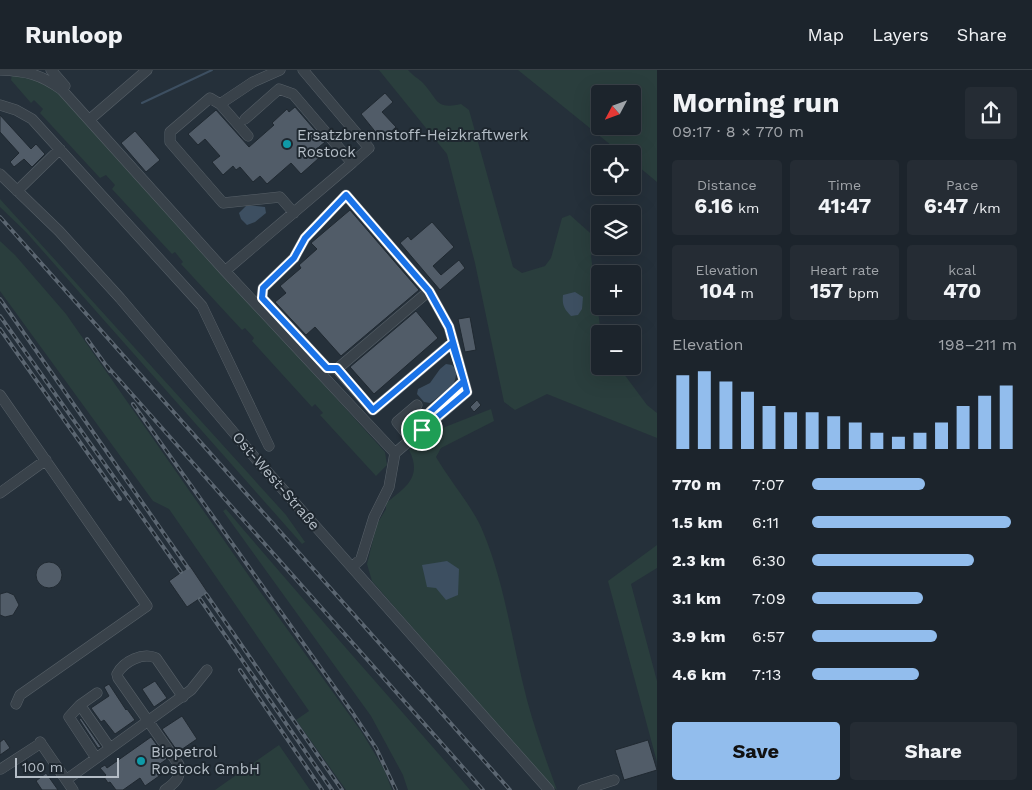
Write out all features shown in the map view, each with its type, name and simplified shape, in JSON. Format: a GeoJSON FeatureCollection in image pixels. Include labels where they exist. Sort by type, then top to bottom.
{"type":"FeatureCollection","features":[{"type":"Feature","properties":{"kind":"street"},"geometry":{"type":"LineString","coordinates":[[0,70],[31,72],[50,81],[62,90],[225,271],[395,453]]}},
{"type":"Feature","properties":{"kind":"street"},"geometry":{"type":"LineString","coordinates":[[51,70],[73,95],[72,101]]}},
{"type":"Feature","properties":{"kind":"street"},"geometry":{"type":"LineString","coordinates":[[89,120],[147,70]]}},
{"type":"Feature","properties":{"kind":"street"},"geometry":{"type":"LineString","coordinates":[[220,104],[253,82],[280,70]]}},
{"type":"Feature","properties":{"kind":"street"},"geometry":{"type":"LineString","coordinates":[[225,271],[369,148],[303,70]]}},
{"type":"Feature","properties":{"kind":"street"},"geometry":{"type":"LineString","coordinates":[[245,119],[279,89],[293,94],[352,163]]}},
{"type":"Feature","properties":{"kind":"street"},"geometry":{"type":"LineString","coordinates":[[248,136],[220,104],[210,98],[170,132],[170,142],[223,203],[280,197],[294,213]]}},
{"type":"Feature","properties":{"kind":"street"},"geometry":{"type":"LineString","coordinates":[[0,105],[16,110],[32,119],[202,306],[269,446]]}},
{"type":"Feature","properties":{"kind":"street"},"geometry":{"type":"LineString","coordinates":[[17,191],[60,149]]}},
{"type":"Feature","properties":{"kind":"street","name":"Ost-West-Straße"},"geometry":{"type":"LineString","coordinates":[[0,174],[59,231],[120,298],[256,459],[549,790]]}},
{"type":"Feature","properties":{"kind":"street"},"geometry":{"type":"LineString","coordinates":[[352,567],[361,559],[374,517],[388,487],[395,453],[467,392],[449,327],[429,291],[346,195],[305,238],[294,258],[263,288],[262,298],[327,368],[337,368],[429,291]]}},
{"type":"Feature","properties":{"kind":"street"},"geometry":{"type":"LineString","coordinates":[[337,368],[373,410],[452,343]]}},
{"type":"Feature","properties":{"kind":"street"},"geometry":{"type":"LineString","coordinates":[[0,395],[147,606],[20,695],[16,704]]}},
{"type":"Feature","properties":{"kind":"street"},"geometry":{"type":"LineString","coordinates":[[411,439],[397,422],[417,405]]}},
{"type":"Feature","properties":{"kind":"street"},"geometry":{"type":"LineString","coordinates":[[0,492],[46,460]]}},
{"type":"Feature","properties":{"kind":"street"},"geometry":{"type":"LineString","coordinates":[[165,790],[179,778],[179,765],[117,674],[119,670],[137,657],[150,655],[156,658],[183,696]]}},
{"type":"Feature","properties":{"kind":"street"},"geometry":{"type":"LineString","coordinates":[[66,780],[191,690],[207,670]]}},
{"type":"Feature","properties":{"kind":"street"},"geometry":{"type":"LineString","coordinates":[[96,758],[69,717],[80,705],[98,693]]}},
{"type":"Feature","properties":{"kind":"street"},"geometry":{"type":"LineString","coordinates":[[80,705],[110,748]]}},
{"type":"Feature","properties":{"kind":"street"},"geometry":{"type":"LineString","coordinates":[[1,769],[41,743],[74,790]]}},
{"type":"Feature","properties":{"kind":"street"},"geometry":{"type":"LineString","coordinates":[[583,790],[614,780]]}},
{"type":"Feature","properties":{"kind":"green space"},"geometry":{"type":"Polygon","coordinates":[[[379,70],[408,70],[423,83],[438,102],[446,106],[461,104],[469,110],[513,267],[522,273],[545,266],[551,258],[562,218],[570,215],[591,234],[591,315],[599,315],[600,325],[591,325],[591,375],[625,375],[647,405],[657,413],[657,438],[547,394],[515,410],[504,402],[475,263],[447,154],[379,70]]]}},
{"type":"Feature","properties":{"kind":"green space"},"geometry":{"type":"Polygon","coordinates":[[[518,70],[657,70],[657,182],[641,169],[641,145],[611,145],[598,135],[641,135],[641,85],[591,85],[591,129],[518,70]]]}},
{"type":"Feature","properties":{"kind":"green space"},"geometry":{"type":"Polygon","coordinates":[[[12,74],[40,79],[59,91],[385,452],[387,465],[376,476],[320,415],[323,413],[315,404],[312,407],[252,341],[254,338],[245,328],[242,330],[181,264],[183,262],[175,252],[172,254],[112,189],[115,185],[106,175],[100,178],[40,113],[43,109],[34,100],[31,103],[11,80],[12,74]]]}},
{"type":"Feature","properties":{"kind":"green space"},"geometry":{"type":"Polygon","coordinates":[[[0,199],[286,515],[305,542],[302,544],[26,232],[0,207],[0,199]]]}},
{"type":"Feature","properties":{"kind":"green space"},"geometry":{"type":"Polygon","coordinates":[[[0,241],[15,255],[66,314],[251,579],[361,731],[384,769],[392,790],[346,790],[296,720],[309,711],[169,509],[153,501],[0,291],[0,241]]]}},
{"type":"Feature","properties":{"kind":"green space"},"geometry":{"type":"Polygon","coordinates":[[[491,409],[494,421],[441,448],[436,457],[476,518],[489,548],[502,591],[530,711],[557,790],[545,780],[372,581],[367,564],[377,524],[386,509],[386,503],[405,487],[413,475],[413,459],[409,450],[422,436],[491,409]]]}},
{"type":"Feature","properties":{"kind":"green space"},"geometry":{"type":"Polygon","coordinates":[[[226,509],[470,790],[408,790],[403,775],[371,716],[223,511],[226,509]]]}},
{"type":"Feature","properties":{"kind":"green space"},"geometry":{"type":"Polygon","coordinates":[[[657,545],[657,568],[631,584],[657,681],[657,762],[608,581],[657,545]]]}},
{"type":"Feature","properties":{"kind":"green space"},"geometry":{"type":"Polygon","coordinates":[[[279,745],[310,790],[215,790],[279,745]]]}},
{"type":"Feature","properties":{"kind":"water"},"geometry":{"type":"Polygon","coordinates":[[[247,205],[265,207],[266,213],[255,222],[247,225],[241,219],[239,213],[247,205]]]}},
{"type":"Feature","properties":{"kind":"water"},"geometry":{"type":"Polygon","coordinates":[[[575,292],[583,297],[582,309],[578,315],[571,316],[564,307],[563,295],[575,292]]]}},
{"type":"Feature","properties":{"kind":"water"},"geometry":{"type":"Polygon","coordinates":[[[446,364],[452,365],[457,370],[453,384],[430,403],[424,402],[417,394],[418,389],[430,383],[446,364]]]}},
{"type":"Feature","properties":{"kind":"water"},"geometry":{"type":"Polygon","coordinates":[[[447,561],[459,569],[458,595],[446,600],[436,588],[427,587],[422,565],[447,561]]]}},
{"type":"Feature","properties":{"kind":"building"},"geometry":{"type":"Polygon","coordinates":[[[385,93],[393,102],[382,112],[396,127],[382,140],[361,114],[385,93]]]}},
{"type":"Feature","properties":{"kind":"building","name":"Ersatzbrennstoff-Heizkraftwerk Rostock"},"geometry":{"type":"Polygon","coordinates":[[[295,107],[325,142],[313,152],[319,158],[301,174],[291,163],[267,184],[260,176],[253,182],[240,167],[236,170],[233,166],[223,175],[212,162],[220,156],[205,139],[198,145],[188,134],[216,110],[249,147],[274,125],[272,123],[287,109],[289,112],[295,107]]]}},
{"type":"Feature","properties":{"kind":"building"},"geometry":{"type":"Polygon","coordinates":[[[0,115],[31,149],[36,144],[45,154],[32,167],[24,159],[14,167],[10,162],[19,153],[0,132],[0,115]]]}},
{"type":"Feature","properties":{"kind":"building"},"geometry":{"type":"Polygon","coordinates":[[[135,131],[160,160],[146,172],[121,143],[135,131]]]}},
{"type":"Feature","properties":{"kind":"building"},"geometry":{"type":"Polygon","coordinates":[[[350,210],[419,290],[341,356],[315,327],[306,335],[275,302],[286,293],[280,286],[301,268],[299,265],[317,249],[311,243],[350,210]]]}},
{"type":"Feature","properties":{"kind":"building"},"geometry":{"type":"Polygon","coordinates":[[[432,222],[454,247],[433,266],[441,275],[459,260],[465,268],[440,290],[400,243],[408,236],[411,240],[432,222]]]}},
{"type":"Feature","properties":{"kind":"building"},"geometry":{"type":"Polygon","coordinates":[[[416,311],[438,338],[374,394],[350,367],[416,311]]]}},
{"type":"Feature","properties":{"kind":"building"},"geometry":{"type":"Polygon","coordinates":[[[470,317],[476,350],[465,352],[458,319],[470,317]]]}},
{"type":"Feature","properties":{"kind":"building"},"geometry":{"type":"Polygon","coordinates":[[[477,400],[481,405],[474,412],[470,407],[477,400]]]}},
{"type":"Feature","properties":{"kind":"building"},"geometry":{"type":"Polygon","coordinates":[[[422,410],[419,418],[410,426],[407,423],[422,410]]]}},
{"type":"Feature","properties":{"kind":"building"},"geometry":{"type":"Polygon","coordinates":[[[49,562],[58,566],[62,575],[58,584],[49,588],[40,584],[36,575],[40,566],[49,562]]]}},
{"type":"Feature","properties":{"kind":"building"},"geometry":{"type":"Polygon","coordinates":[[[190,566],[208,593],[187,607],[169,581],[190,566]]]}},
{"type":"Feature","properties":{"kind":"building"},"geometry":{"type":"Polygon","coordinates":[[[7,592],[14,595],[19,605],[13,615],[5,617],[0,615],[0,594],[7,592]]]}},
{"type":"Feature","properties":{"kind":"building"},"geometry":{"type":"Polygon","coordinates":[[[155,681],[167,698],[154,707],[142,689],[155,681]]]}},
{"type":"Feature","properties":{"kind":"building"},"geometry":{"type":"Polygon","coordinates":[[[109,684],[135,720],[115,734],[104,720],[101,722],[91,708],[109,696],[104,687],[109,684]]]}},
{"type":"Feature","properties":{"kind":"building"},"geometry":{"type":"Polygon","coordinates":[[[182,716],[197,739],[178,752],[162,729],[182,716]]]}},
{"type":"Feature","properties":{"kind":"building"},"geometry":{"type":"Polygon","coordinates":[[[81,718],[101,747],[98,748],[79,719],[81,718]]]}},
{"type":"Feature","properties":{"kind":"building","name":"Biopetrol Rostock GmbH"},"geometry":{"type":"Polygon","coordinates":[[[151,737],[167,759],[157,766],[162,774],[145,786],[140,778],[123,790],[116,790],[110,782],[108,783],[104,777],[106,775],[100,768],[105,765],[107,768],[151,737]]]}},
{"type":"Feature","properties":{"kind":"building"},"geometry":{"type":"Polygon","coordinates":[[[4,739],[10,748],[0,755],[0,742],[4,739]]]}},
{"type":"Feature","properties":{"kind":"building"},"geometry":{"type":"Polygon","coordinates":[[[648,740],[657,770],[624,780],[615,750],[648,740]]]}},
{"type":"Feature","properties":{"kind":"building"},"geometry":{"type":"Polygon","coordinates":[[[46,773],[58,790],[42,790],[36,781],[46,773]]]}},
{"type":"Feature","properties":{"kind":"waterway"},"geometry":{"type":"LineString","coordinates":[[142,103],[212,70]]}},
{"type":"Feature","properties":{"kind":"railway"},"geometry":{"type":"LineString","coordinates":[[0,217],[510,790]]}},
{"type":"Feature","properties":{"kind":"railway"},"geometry":{"type":"LineString","coordinates":[[0,299],[188,568]]}},
{"type":"Feature","properties":{"kind":"railway"},"geometry":{"type":"LineString","coordinates":[[0,316],[181,572]]}},
{"type":"Feature","properties":{"kind":"railway"},"geometry":{"type":"LineString","coordinates":[[0,329],[120,499]]}},
{"type":"Feature","properties":{"kind":"railway"},"geometry":{"type":"LineString","coordinates":[[87,339],[110,371]]}},
{"type":"Feature","properties":{"kind":"railway"},"geometry":{"type":"LineString","coordinates":[[106,365],[483,790]]}},
{"type":"Feature","properties":{"kind":"railway"},"geometry":{"type":"LineString","coordinates":[[133,404],[352,712],[376,748],[396,790]]}},
{"type":"Feature","properties":{"kind":"railway"},"geometry":{"type":"LineString","coordinates":[[206,594],[342,790]]}},
{"type":"Feature","properties":{"kind":"railway"},"geometry":{"type":"LineString","coordinates":[[200,599],[332,790]]}},
{"type":"Feature","properties":{"kind":"railway"},"geometry":{"type":"LineString","coordinates":[[240,670],[322,790]]}},
{"type":"Feature","properties":{"kind":"place","name":"Ersatzbrennstoff-Heizkraftwerk Rostock"},"geometry":{"type":"Point","coordinates":[287,144]}},
{"type":"Feature","properties":{"kind":"place","name":"Biopetrol Rostock GmbH"},"geometry":{"type":"Point","coordinates":[141,761]}},
{"type":"Feature","properties":{"kind":"route"},"geometry":{"type":"LineString","coordinates":[[422,430],[430,412],[464,381],[452,343],[373,410],[337,368],[327,368],[262,298],[263,288],[294,258],[305,238],[346,195],[429,291],[449,327],[452,343],[464,381],[467,392],[422,430]]}}]}
